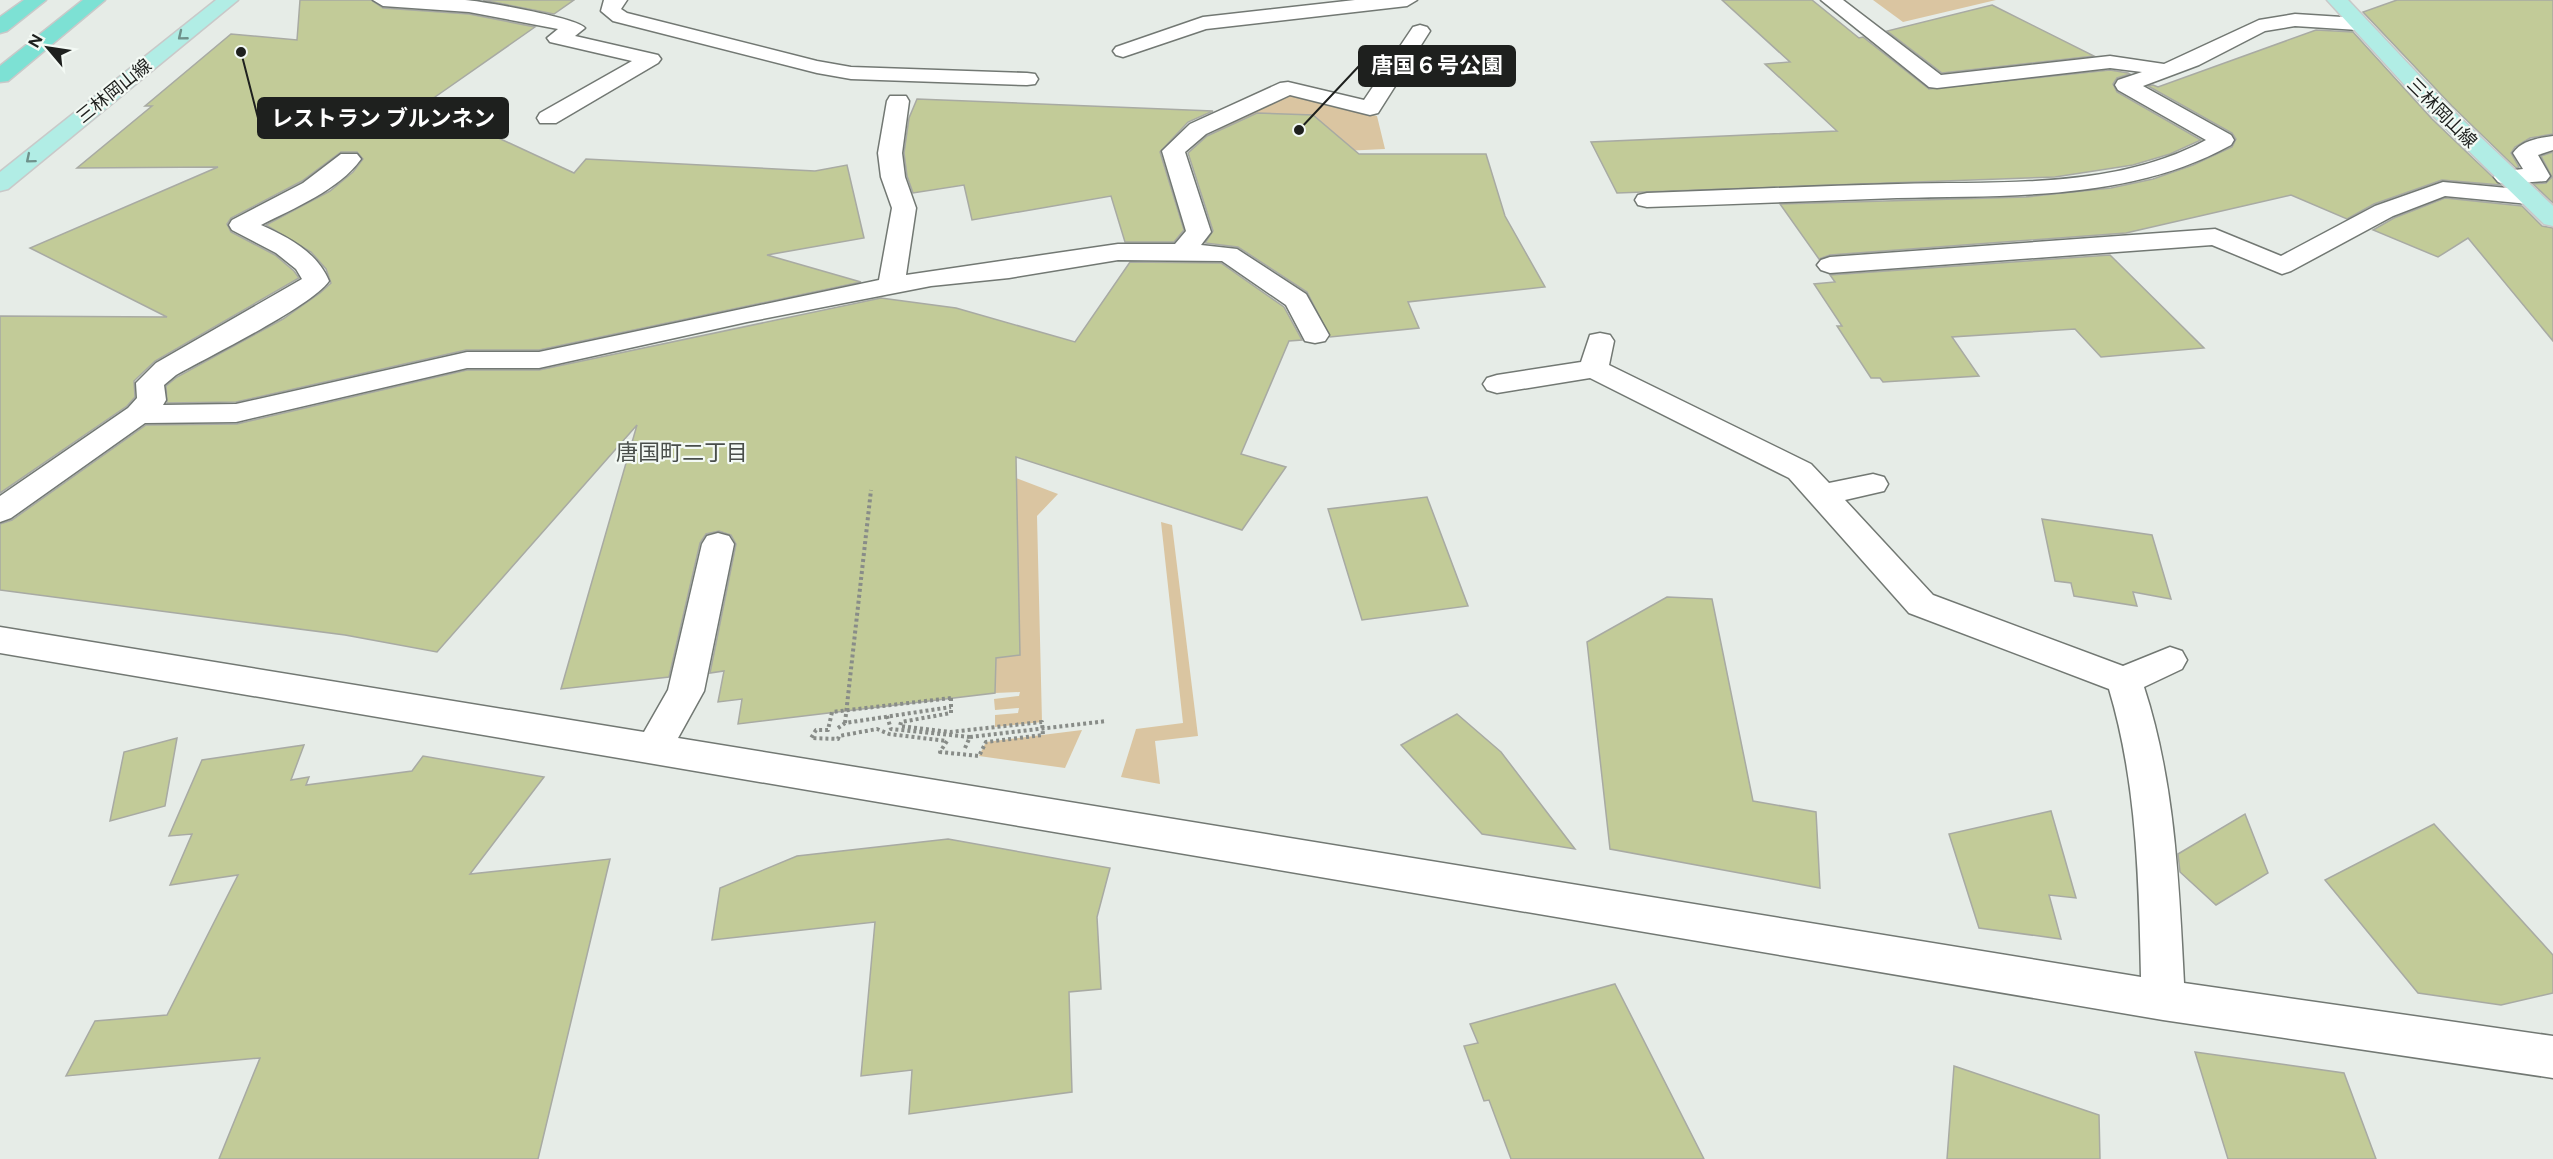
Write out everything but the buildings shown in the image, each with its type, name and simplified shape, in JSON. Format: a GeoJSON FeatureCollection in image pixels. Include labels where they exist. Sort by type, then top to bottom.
{"type":"FeatureCollection","features":[{"type":"Feature","properties":{"kind":"highway"},"geometry":{"type":"LineString","coordinates":[[0,27],[36,0]]}},
{"type":"Feature","properties":{"kind":"highway"},"geometry":{"type":"LineString","coordinates":[[0,76],[95,0]]}},
{"type":"Feature","properties":{"kind":"main road","name":"三林岡山線"},"geometry":{"type":"LineString","coordinates":[[0,184],[228,0]]}},
{"type":"Feature","properties":{"kind":"main road","name":"三林岡山線"},"geometry":{"type":"LineString","coordinates":[[2337,0],[2384,55],[2506,177],[2553,219]]}},
{"type":"Feature","properties":{"kind":"street"},"geometry":{"type":"LineString","coordinates":[[383,0],[469,6],[564,24],[575,28],[557,38],[651,59],[548,118]]}},
{"type":"Feature","properties":{"kind":"street"},"geometry":{"type":"LineString","coordinates":[[616,0],[610,4],[611,11],[620,17],[817,67],[851,73],[1027,79]]}},
{"type":"Feature","properties":{"kind":"street"},"geometry":{"type":"LineString","coordinates":[[1124,51],[1203,23],[1318,5],[1407,0]]}},
{"type":"Feature","properties":{"kind":"street"},"geometry":{"type":"LineString","coordinates":[[1831,0],[1937,82],[2110,62],[2136,64],[2156,74]]}},
{"type":"Feature","properties":{"kind":"street"},"geometry":{"type":"LineString","coordinates":[[1647,200],[2045,186],[2133,174],[2184,160],[2223,140],[2126,85],[2192,61],[2259,26],[2295,20],[2358,24]]}},
{"type":"Feature","properties":{"kind":"street"},"geometry":{"type":"LineString","coordinates":[[1137,26],[1161,38]]}},
{"type":"Feature","properties":{"kind":"street"},"geometry":{"type":"LineString","coordinates":[[1182,251],[1199,232],[1173,151],[1198,129],[1288,88],[1370,108],[1420,31]]}},
{"type":"Feature","properties":{"kind":"street"},"geometry":{"type":"LineString","coordinates":[[891,286],[904,208],[893,177],[890,153],[898,101]]}},
{"type":"Feature","properties":{"kind":"street"},"geometry":{"type":"LineString","coordinates":[[2506,177],[2538,177],[2525,153],[2539,145],[2553,142]]}},
{"type":"Feature","properties":{"kind":"street"},"geometry":{"type":"LineString","coordinates":[[0,511],[138,414],[152,400],[150,383],[166,369],[292,298],[316,281],[314,271],[284,247],[241,225],[296,198],[333,174],[349,159]]}},
{"type":"Feature","properties":{"kind":"street"},"geometry":{"type":"LineString","coordinates":[[1830,265],[2215,237],[2282,266],[2384,210],[2443,189],[2529,197]]}},
{"type":"Feature","properties":{"kind":"street"},"geometry":{"type":"LineString","coordinates":[[138,414],[236,413],[467,360],[539,360],[747,314],[931,278],[1009,270],[1118,252],[1182,251],[1228,254],[1297,300],[1315,335]]}},
{"type":"Feature","properties":{"kind":"street"},"geometry":{"type":"LineString","coordinates":[[1497,384],[1597,355],[1800,471],[1921,604],[2124,681],[2170,660]]}},
{"type":"Feature","properties":{"kind":"street"},"geometry":{"type":"LineString","coordinates":[[1822,495],[1873,484]]}},
{"type":"Feature","properties":{"kind":"street"},"geometry":{"type":"LineString","coordinates":[[654,748],[686,691],[718,544]]}},
{"type":"Feature","properties":{"kind":"street"},"geometry":{"type":"LineString","coordinates":[[0,640],[2163,999],[2553,1057]]}},
{"type":"Feature","properties":{"kind":"street"},"geometry":{"type":"LineString","coordinates":[[2124,681],[2140,732],[2159,877],[2163,999]]}},
{"type":"Feature","properties":{"kind":"path"},"geometry":{"type":"LineString","coordinates":[[845,723],[871,490]]}},
{"type":"Feature","properties":{"kind":"path"},"geometry":{"type":"LineString","coordinates":[[951,698],[951,707],[951,713],[902,722],[900,726],[950,732],[1042,722],[1043,735],[986,742],[979,756],[940,752],[947,741],[889,734],[877,729],[829,740],[811,738],[816,730],[828,730],[832,712],[951,698]]}},
{"type":"Feature","properties":{"kind":"path"},"geometry":{"type":"LineString","coordinates":[[810,774],[829,740],[845,723],[951,707]]}},
{"type":"Feature","properties":{"kind":"path"},"geometry":{"type":"LineString","coordinates":[[887,716],[891,729],[970,737],[1107,721]]}},
{"type":"Feature","properties":{"kind":"path"},"geometry":{"type":"LineString","coordinates":[[940,795],[970,737]]}},
{"type":"Feature","properties":{"kind":"shaded area"},"geometry":{"type":"Polygon","coordinates":[[[1873,0],[1996,0],[1903,22],[1873,0]]]}},
{"type":"Feature","properties":{"kind":"shaded area"},"geometry":{"type":"Polygon","coordinates":[[[1290,96],[1377,116],[1385,149],[1197,158],[1194,150],[1215,132],[1239,118],[1290,96]]]}},
{"type":"Feature","properties":{"kind":"shaded area"},"geometry":{"type":"Polygon","coordinates":[[[894,432],[1058,494],[1037,516],[1042,722],[995,727],[995,715],[1018,713],[1019,708],[995,710],[994,699],[1019,696],[1020,692],[995,693],[996,658],[894,432]]]}},
{"type":"Feature","properties":{"kind":"shaded area"},"geometry":{"type":"Polygon","coordinates":[[[1161,522],[1172,525],[1198,736],[1155,741],[1160,784],[1121,777],[1136,729],[1183,723],[1161,522]]]}},
{"type":"Feature","properties":{"kind":"shaded area"},"geometry":{"type":"Polygon","coordinates":[[[1082,730],[1065,768],[979,756],[986,742],[1082,730]]]}},
{"type":"Feature","properties":{"kind":"place","name":"レストラン ブルンネン"},"geometry":{"type":"Point","coordinates":[241,52]}},
{"type":"Feature","properties":{"kind":"place","name":"唐国６号公園"},"geometry":{"type":"Point","coordinates":[1299,130]}},
{"type":"Feature","properties":{"kind":"district","name":"唐国町二丁目"},"geometry":{"type":"Point","coordinates":[682,452]}}]}
